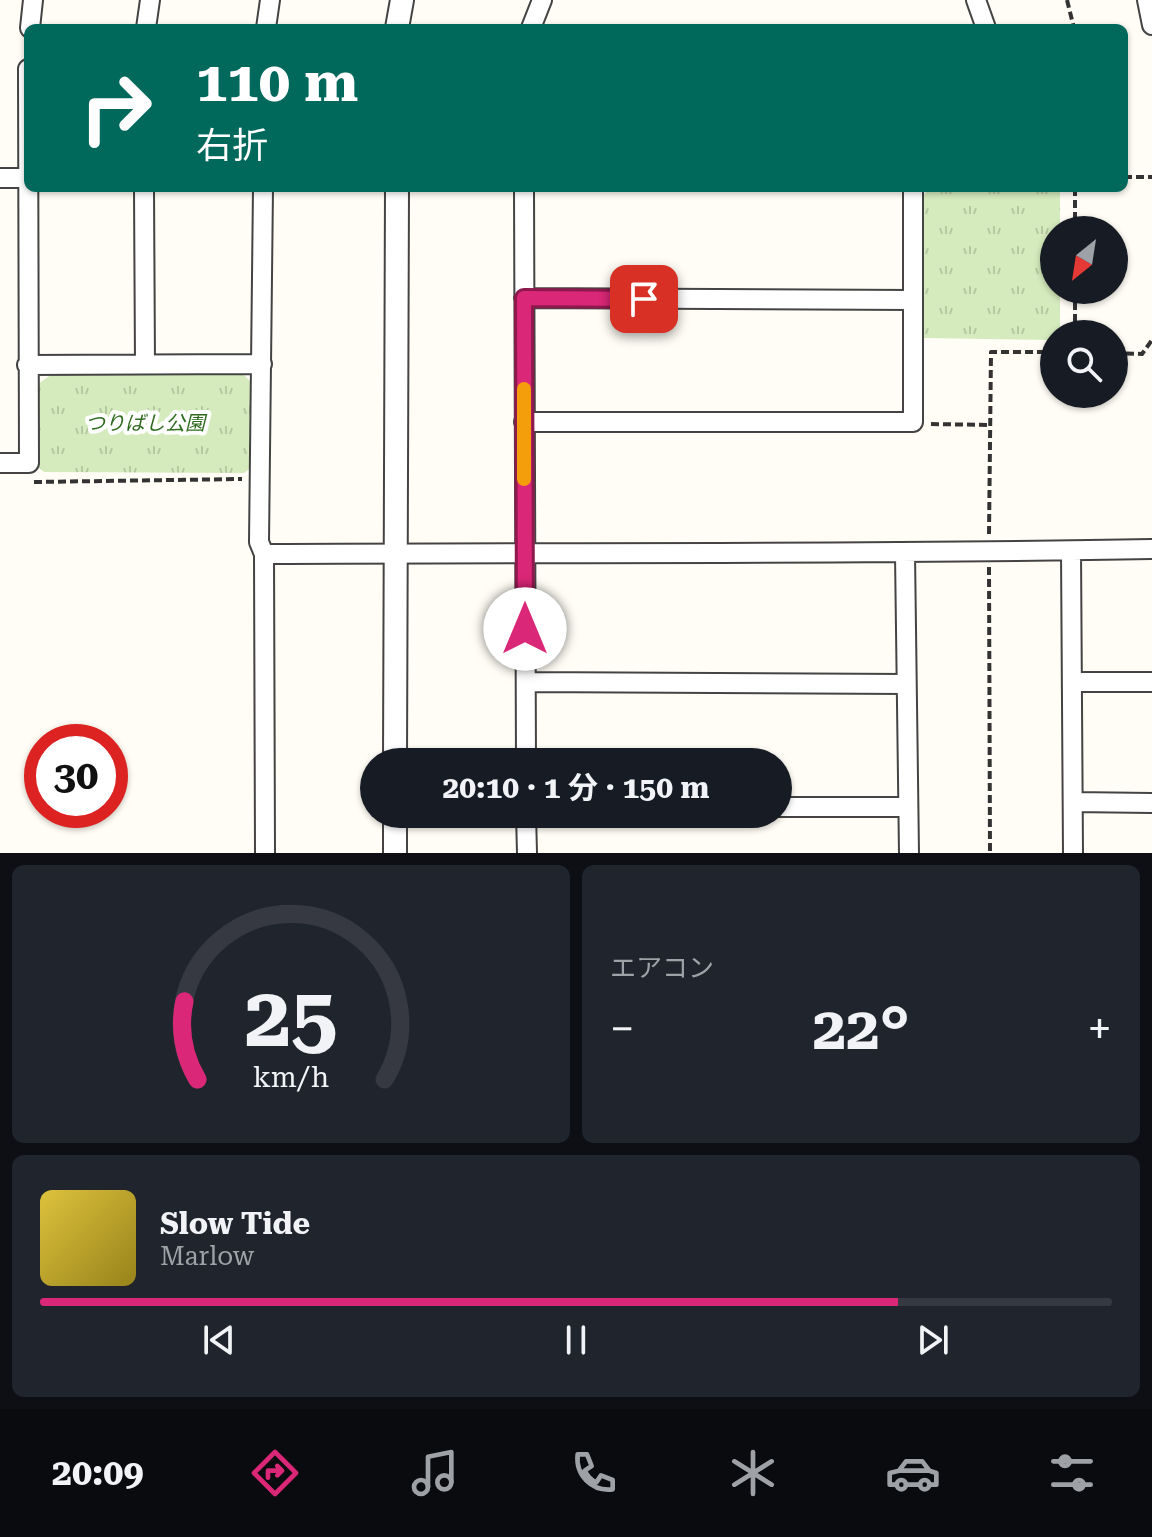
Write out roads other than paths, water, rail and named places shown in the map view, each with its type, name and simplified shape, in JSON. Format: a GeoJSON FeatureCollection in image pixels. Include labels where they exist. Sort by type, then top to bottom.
{"type":"FeatureCollection","features":[{"type":"Feature","properties":{"kind":"street"},"geometry":{"type":"LineString","coordinates":[[30,24],[33,0]]}},
{"type":"Feature","properties":{"kind":"street"},"geometry":{"type":"LineString","coordinates":[[147,24],[150,0]]}},
{"type":"Feature","properties":{"kind":"street"},"geometry":{"type":"LineString","coordinates":[[267,24],[270,0]]}},
{"type":"Feature","properties":{"kind":"street"},"geometry":{"type":"LineString","coordinates":[[398,24],[402,0]]}},
{"type":"Feature","properties":{"kind":"street"},"geometry":{"type":"LineString","coordinates":[[533,24],[542,0]]}},
{"type":"Feature","properties":{"kind":"street"},"geometry":{"type":"LineString","coordinates":[[976,0],[985,24]]}},
{"type":"Feature","properties":{"kind":"street"},"geometry":{"type":"LineString","coordinates":[[1147,0],[1152,25]]}},
{"type":"Feature","properties":{"kind":"street"},"geometry":{"type":"LineString","coordinates":[[0,178],[24,178]]}},
{"type":"Feature","properties":{"kind":"street"},"geometry":{"type":"LineString","coordinates":[[0,463],[29,463],[28,192]]}},
{"type":"Feature","properties":{"kind":"street"},"geometry":{"type":"LineString","coordinates":[[144,192],[145,364]]}},
{"type":"Feature","properties":{"kind":"street"},"geometry":{"type":"LineString","coordinates":[[263,192],[259,542],[264,554],[265,853]]}},
{"type":"Feature","properties":{"kind":"street"},"geometry":{"type":"LineString","coordinates":[[395,748],[397,192]]}},
{"type":"Feature","properties":{"kind":"street"},"geometry":{"type":"LineString","coordinates":[[524,192],[526,748]]}},
{"type":"Feature","properties":{"kind":"street"},"geometry":{"type":"LineString","coordinates":[[524,422],[913,422],[913,192]]}},
{"type":"Feature","properties":{"kind":"street"},"geometry":{"type":"LineString","coordinates":[[524,298],[913,300]]}},
{"type":"Feature","properties":{"kind":"street"},"geometry":{"type":"LineString","coordinates":[[27,365],[262,364]]}},
{"type":"Feature","properties":{"kind":"street"},"geometry":{"type":"LineString","coordinates":[[264,554],[525,551],[989,554],[1152,549]]}},
{"type":"Feature","properties":{"kind":"street"},"geometry":{"type":"LineString","coordinates":[[1071,551],[1073,853]]}},
{"type":"Feature","properties":{"kind":"street"},"geometry":{"type":"LineString","coordinates":[[905,554],[909,853]]}},
{"type":"Feature","properties":{"kind":"street"},"geometry":{"type":"LineString","coordinates":[[526,682],[906,684]]}},
{"type":"Feature","properties":{"kind":"street"},"geometry":{"type":"LineString","coordinates":[[1072,682],[1152,682]]}},
{"type":"Feature","properties":{"kind":"street"},"geometry":{"type":"LineString","coordinates":[[1073,802],[1152,803]]}},
{"type":"Feature","properties":{"kind":"street"},"geometry":{"type":"LineString","coordinates":[[792,807],[908,807]]}},
{"type":"Feature","properties":{"kind":"street"},"geometry":{"type":"LineString","coordinates":[[395,828],[395,853]]}},
{"type":"Feature","properties":{"kind":"street"},"geometry":{"type":"LineString","coordinates":[[526,828],[527,853]]}},
{"type":"Feature","properties":{"kind":"park label","name":"つりばし公園"},"geometry":{"type":"Point","coordinates":[145,423]}}]}
